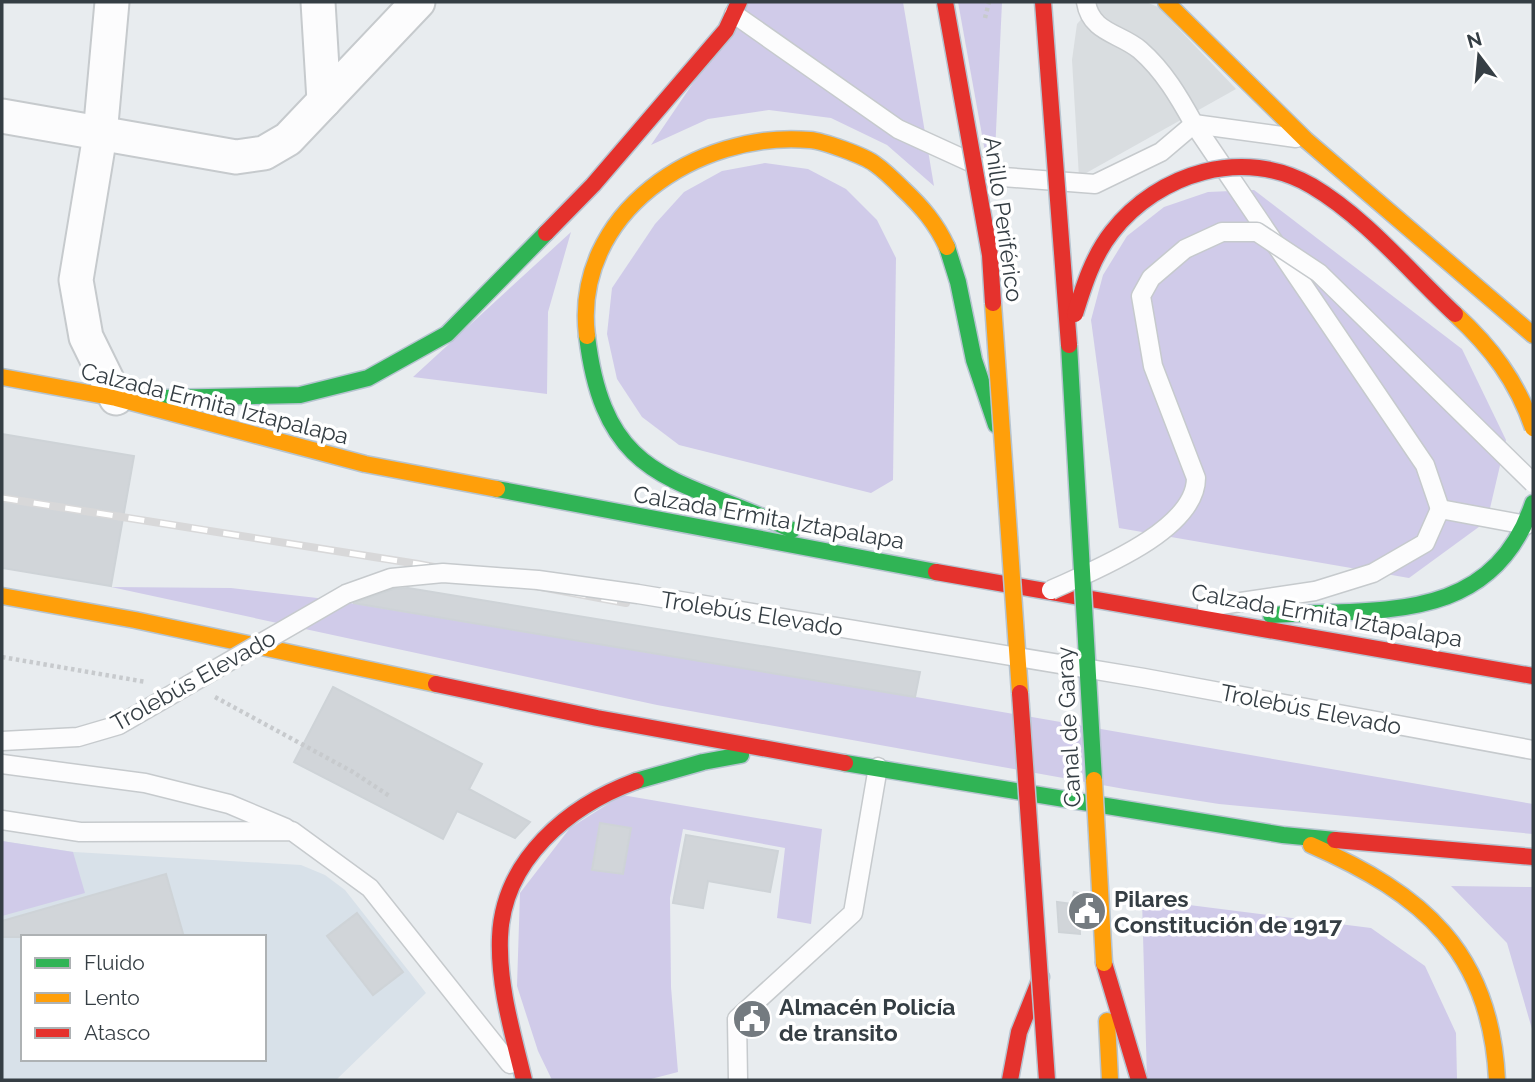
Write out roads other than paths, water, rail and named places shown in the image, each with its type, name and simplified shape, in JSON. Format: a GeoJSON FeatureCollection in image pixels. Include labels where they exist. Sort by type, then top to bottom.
{"type":"FeatureCollection","features":[{"type":"Feature","properties":{"kind":"main road","name":"Anillo Periférico"},"geometry":{"type":"LineString","coordinates":[[945,2],[990,255],[1004,444]]}},
{"type":"Feature","properties":{"kind":"main road"},"geometry":{"type":"LineString","coordinates":[[1043,2],[1071,371]]}},
{"type":"Feature","properties":{"kind":"main road"},"geometry":{"type":"LineString","coordinates":[[1166,2],[1306,139],[1529,323]]}},
{"type":"Feature","properties":{"kind":"main road"},"geometry":{"type":"LineString","coordinates":[[116,398],[300,395],[368,378],[447,334],[593,186],[726,30],[736,8]]}},
{"type":"Feature","properties":{"kind":"main road"},"geometry":{"type":"LineString","coordinates":[[830,553],[781,524],[701,496],[654,471],[624,441],[609,417],[589,366],[581,314],[586,289],[604,241],[617,221],[651,187],[707,154],[753,138],[802,136],[846,148],[867,158],[908,189],[941,232],[952,258],[974,361],[1004,444]]}},
{"type":"Feature","properties":{"kind":"main road"},"geometry":{"type":"LineString","coordinates":[[1071,371],[1073,320],[1088,271],[1107,237],[1132,207],[1160,187],[1192,173],[1219,168],[1259,168],[1293,176],[1329,198],[1487,343],[1521,391],[1533,428]]}},
{"type":"Feature","properties":{"kind":"main road","name":"Canal de Garay"},"geometry":{"type":"LineString","coordinates":[[1071,371],[1110,1080]]}},
{"type":"Feature","properties":{"kind":"main road","name":"Calzada Ermita Iztapalapa"},"geometry":{"type":"LineString","coordinates":[[2,377],[116,398],[365,464],[830,553],[1179,611],[1533,676]]}},
{"type":"Feature","properties":{"kind":"main road","name":"Canal de Garay"},"geometry":{"type":"LineString","coordinates":[[1004,444],[1047,1080]]}},
{"type":"Feature","properties":{"kind":"main road"},"geometry":{"type":"LineString","coordinates":[[1235,622],[1305,612],[1397,610],[1448,597],[1475,583],[1500,565],[1526,526],[1533,503]]}},
{"type":"Feature","properties":{"kind":"main road"},"geometry":{"type":"LineString","coordinates":[[2,596],[135,620],[569,712],[771,751],[1283,835],[1533,857]]}},
{"type":"Feature","properties":{"kind":"main road"},"geometry":{"type":"LineString","coordinates":[[524,1080],[500,967],[500,931],[513,887],[537,847],[570,815],[622,785],[687,763],[771,751]]}},
{"type":"Feature","properties":{"kind":"main road"},"geometry":{"type":"LineString","coordinates":[[1283,835],[1317,848],[1381,881],[1447,933],[1466,957],[1484,994],[1496,1043],[1497,1080]]}},
{"type":"Feature","properties":{"kind":"main road"},"geometry":{"type":"LineString","coordinates":[[1104,963],[1139,1080]]}},
{"type":"Feature","properties":{"kind":"main road"},"geometry":{"type":"LineString","coordinates":[[1010,1080],[1019,1032],[1041,976]]}},
{"type":"Feature","properties":{"kind":"street"},"geometry":{"type":"LineString","coordinates":[[112,2],[100,135],[76,280],[86,337],[116,398]]}},
{"type":"Feature","properties":{"kind":"street"},"geometry":{"type":"LineString","coordinates":[[318,2],[324,101]]}},
{"type":"Feature","properties":{"kind":"street"},"geometry":{"type":"LineString","coordinates":[[2,116],[236,158],[264,153],[288,139],[418,2]]}},
{"type":"Feature","properties":{"kind":"lane"},"geometry":{"type":"LineString","coordinates":[[1086,2],[1088,14],[1108,34],[1138,48],[1171,83],[1195,124],[1425,465],[1440,509],[1425,543],[1373,573],[1315,591],[1179,611]]}},
{"type":"Feature","properties":{"kind":"lane"},"geometry":{"type":"LineString","coordinates":[[736,8],[898,129],[1003,177],[1095,184],[1161,152],[1195,124],[1306,139]]}},
{"type":"Feature","properties":{"kind":"lane"},"geometry":{"type":"LineString","coordinates":[[1051,590],[1144,547],[1189,502],[1196,490],[1196,478],[1153,366],[1141,296],[1151,278],[1185,249],[1222,232],[1257,232],[1319,273],[1533,483]]}},
{"type":"Feature","properties":{"kind":"lane"},"geometry":{"type":"LineString","coordinates":[[1440,509],[1526,526]]}},
{"type":"Feature","properties":{"kind":"lane","name":"Trolebús Elevado"},"geometry":{"type":"LineString","coordinates":[[2,741],[78,737],[118,724],[346,594],[391,578],[443,572],[538,580],[652,597],[1144,678],[1533,750]]}},
{"type":"Feature","properties":{"kind":"lane"},"geometry":{"type":"LineString","coordinates":[[2,764],[145,783],[229,804],[292,831],[370,888],[524,1080]]}},
{"type":"Feature","properties":{"kind":"lane"},"geometry":{"type":"LineString","coordinates":[[738,1080],[737,1019],[853,913],[878,767]]}},
{"type":"Feature","properties":{"kind":"lane"},"geometry":{"type":"LineString","coordinates":[[2,820],[80,832],[292,831]]}},
{"type":"Feature","properties":{"kind":"railway"},"geometry":{"type":"LineString","coordinates":[[2,498],[418,564],[626,603]]}},
{"type":"Feature","properties":{"kind":"place","name":"Pilares Constitución de 1917"},"geometry":{"type":"Point","coordinates":[1087,911]}},
{"type":"Feature","properties":{"kind":"place","name":"Almacén Policía de transito"},"geometry":{"type":"Point","coordinates":[752,1019]}}]}
